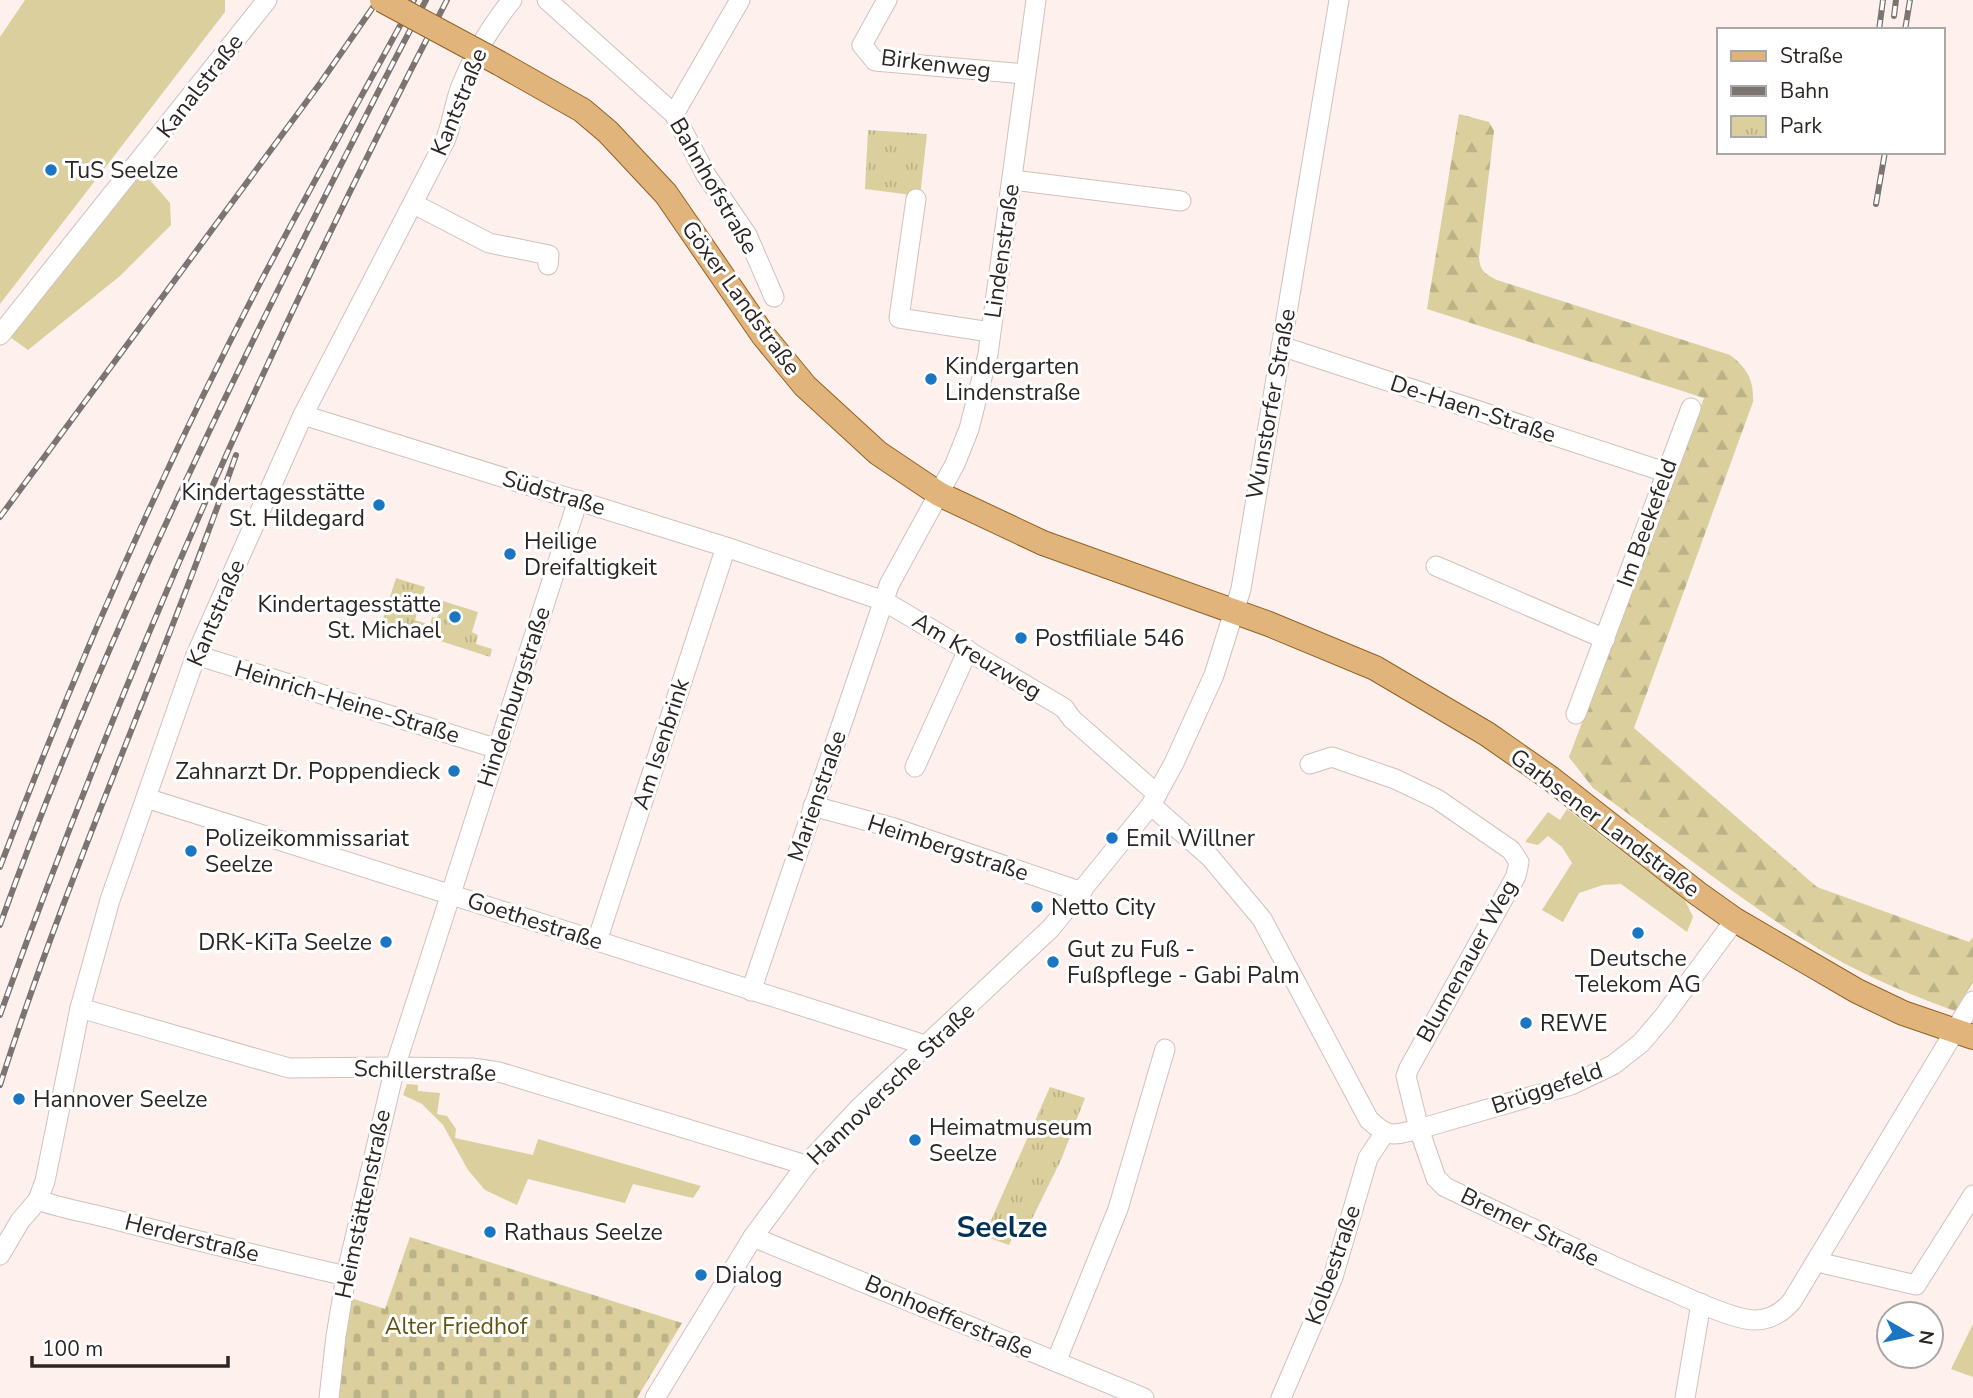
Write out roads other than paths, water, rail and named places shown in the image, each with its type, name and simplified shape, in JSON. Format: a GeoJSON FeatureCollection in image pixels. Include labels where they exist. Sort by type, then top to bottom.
{"type":"FeatureCollection","features":[{"type":"Feature","properties":{"kind":"main road","name":"Göxer Landstraße"},"geometry":{"type":"LineString","coordinates":[[382,0],[582,110],[608,132],[666,194],[762,335],[805,386],[878,453],[939,494],[1042,543],[1235,612]]}},
{"type":"Feature","properties":{"kind":"main road","name":"Garbsener Landstraße"},"geometry":{"type":"LineString","coordinates":[[1235,612],[1331,648],[1375,668],[1466,720],[1550,778],[1735,920],[1857,991],[1903,1013],[1964,1034]]}},
{"type":"Feature","properties":{"kind":"street","name":"Kanalstraße"},"geometry":{"type":"LineString","coordinates":[[0,335],[267,0]]}},
{"type":"Feature","properties":{"kind":"street","name":"Kantstraße"},"geometry":{"type":"LineString","coordinates":[[0,1255],[20,1221],[38,1200],[45,1181],[80,1008],[110,900],[196,655],[303,415],[451,128],[461,88],[498,17],[512,0]]}},
{"type":"Feature","properties":{"kind":"street","name":"Bahnhofstraße"},"geometry":{"type":"LineString","coordinates":[[547,0],[674,114],[706,175],[747,235],[774,298]]}},
{"type":"Feature","properties":{"kind":"street"},"geometry":{"type":"LineString","coordinates":[[674,114],[740,0]]}},
{"type":"Feature","properties":{"kind":"street","name":"Birkenweg"},"geometry":{"type":"LineString","coordinates":[[887,0],[862,45],[875,61],[1025,74]]}},
{"type":"Feature","properties":{"kind":"street","name":"Lindenstraße"},"geometry":{"type":"LineString","coordinates":[[939,494],[969,429],[978,398],[1013,180],[1036,0]]}},
{"type":"Feature","properties":{"kind":"street","name":"Wunstorfer Straße"},"geometry":{"type":"LineString","coordinates":[[1154,800],[1214,675],[1235,612],[1339,0]]}},
{"type":"Feature","properties":{"kind":"street"},"geometry":{"type":"LineString","coordinates":[[1013,180],[1181,201]]}},
{"type":"Feature","properties":{"kind":"street"},"geometry":{"type":"LineString","coordinates":[[916,199],[899,318],[990,332]]}},
{"type":"Feature","properties":{"kind":"street"},"geometry":{"type":"LineString","coordinates":[[414,204],[489,243],[549,256],[548,265]]}},
{"type":"Feature","properties":{"kind":"street","name":"De-Haen-Straße"},"geometry":{"type":"LineString","coordinates":[[1281,345],[1665,472]]}},
{"type":"Feature","properties":{"kind":"street","name":"Im Beekefeld"},"geometry":{"type":"LineString","coordinates":[[1576,714],[1691,408]]}},
{"type":"Feature","properties":{"kind":"street","name":"Südstraße"},"geometry":{"type":"LineString","coordinates":[[303,415],[726,547],[884,601]]}},
{"type":"Feature","properties":{"kind":"street"},"geometry":{"type":"LineString","coordinates":[[884,601],[895,575],[939,494]]}},
{"type":"Feature","properties":{"kind":"street","name":"Hindenburgstraße"},"geometry":{"type":"LineString","coordinates":[[451,894],[578,500]]}},
{"type":"Feature","properties":{"kind":"street","name":"Am Isenbrink"},"geometry":{"type":"LineString","coordinates":[[597,941],[726,547]]}},
{"type":"Feature","properties":{"kind":"street"},"geometry":{"type":"LineString","coordinates":[[1436,566],[1605,639]]}},
{"type":"Feature","properties":{"kind":"street","name":"Am Kreuzweg"},"geometry":{"type":"LineString","coordinates":[[884,601],[1064,708],[1154,800]]}},
{"type":"Feature","properties":{"kind":"street","name":"Marienstraße"},"geometry":{"type":"LineString","coordinates":[[751,990],[884,601]]}},
{"type":"Feature","properties":{"kind":"street"},"geometry":{"type":"LineString","coordinates":[[915,767],[968,650]]}},
{"type":"Feature","properties":{"kind":"street","name":"Heinrich-Heine-Straße"},"geometry":{"type":"LineString","coordinates":[[196,655],[498,749]]}},
{"type":"Feature","properties":{"kind":"street","name":"Blumenauer Weg"},"geometry":{"type":"LineString","coordinates":[[1310,764],[1332,757],[1395,779],[1437,799],[1511,850],[1519,862],[1516,876],[1406,1076],[1419,1129]]}},
{"type":"Feature","properties":{"kind":"street","name":"Goethestraße"},"geometry":{"type":"LineString","coordinates":[[146,798],[925,1045]]}},
{"type":"Feature","properties":{"kind":"street"},"geometry":{"type":"LineString","coordinates":[[1154,800],[1210,856],[1262,919],[1369,1120],[1384,1133],[1398,1134],[1419,1129]]}},
{"type":"Feature","properties":{"kind":"street","name":"Hannoversche Straße"},"geometry":{"type":"LineString","coordinates":[[655,1398],[753,1237],[806,1166],[859,1108],[1030,948],[1082,892],[1154,800]]}},
{"type":"Feature","properties":{"kind":"street","name":"Heimbergstraße"},"geometry":{"type":"LineString","coordinates":[[813,806],[894,828],[1082,892]]}},
{"type":"Feature","properties":{"kind":"street","name":"Heimstättenstraße"},"geometry":{"type":"LineString","coordinates":[[329,1398],[346,1276],[395,1066],[451,894]]}},
{"type":"Feature","properties":{"kind":"street","name":"Brüggefeld"},"geometry":{"type":"LineString","coordinates":[[1419,1129],[1571,1085],[1613,1065],[1641,1043],[1664,1016],[1735,920]]}},
{"type":"Feature","properties":{"kind":"street","name":"Bremer Straße"},"geometry":{"type":"LineString","coordinates":[[1419,1129],[1436,1178],[1445,1186],[1589,1257],[1701,1303],[1748,1319],[1769,1318],[1786,1309],[1964,1034],[1973,1001]]}},
{"type":"Feature","properties":{"kind":"street","name":"Schillerstraße"},"geometry":{"type":"LineString","coordinates":[[80,1008],[289,1068],[395,1066],[472,1068],[499,1072],[806,1166]]}},
{"type":"Feature","properties":{"kind":"street"},"geometry":{"type":"LineString","coordinates":[[1056,1362],[1118,1209],[1165,1049]]}},
{"type":"Feature","properties":{"kind":"street","name":"Kolbestraße"},"geometry":{"type":"LineString","coordinates":[[1281,1398],[1333,1277],[1368,1158],[1384,1133]]}},
{"type":"Feature","properties":{"kind":"street"},"geometry":{"type":"LineString","coordinates":[[1816,1262],[1916,1285],[1973,1195]]}},
{"type":"Feature","properties":{"kind":"street","name":"Herderstraße"},"geometry":{"type":"LineString","coordinates":[[38,1200],[57,1207],[76,1209],[346,1276]]}},
{"type":"Feature","properties":{"kind":"street","name":"Bonhoefferstraße"},"geometry":{"type":"LineString","coordinates":[[753,1237],[1144,1398]]}},
{"type":"Feature","properties":{"kind":"street"},"geometry":{"type":"LineString","coordinates":[[1685,1398],[1701,1303]]}},
{"type":"Feature","properties":{"kind":"railway"},"geometry":{"type":"LineString","coordinates":[[0,517],[321,82],[378,0]]}},
{"type":"Feature","properties":{"kind":"railway"},"geometry":{"type":"LineString","coordinates":[[0,867],[121,571],[188,426],[260,283],[414,0]]}},
{"type":"Feature","properties":{"kind":"railway"},"geometry":{"type":"LineString","coordinates":[[0,925],[62,763],[165,525],[277,292],[426,0]]}},
{"type":"Feature","properties":{"kind":"railway"},"geometry":{"type":"LineString","coordinates":[[0,1015],[99,756],[206,500],[323,248],[447,0]]}},
{"type":"Feature","properties":{"kind":"railway"},"geometry":{"type":"LineString","coordinates":[[1879,28],[1883,0]]}},
{"type":"Feature","properties":{"kind":"railway"},"geometry":{"type":"LineString","coordinates":[[1894,16],[1896,0]]}},
{"type":"Feature","properties":{"kind":"railway"},"geometry":{"type":"LineString","coordinates":[[1905,28],[1910,0]]}},
{"type":"Feature","properties":{"kind":"railway"},"geometry":{"type":"LineString","coordinates":[[1876,204],[1885,154]]}},
{"type":"Feature","properties":{"kind":"railway"},"geometry":{"type":"LineString","coordinates":[[0,1085],[55,927],[236,455]]}},
{"type":"Feature","properties":{"kind":"place","name":"TuS Seelze"},"geometry":{"type":"Point","coordinates":[51,170]}},
{"type":"Feature","properties":{"kind":"place","name":"Kindergarten Lindenstraße"},"geometry":{"type":"Point","coordinates":[931,379]}},
{"type":"Feature","properties":{"kind":"place","name":"Kindertagesstätte St. Hildegard"},"geometry":{"type":"Point","coordinates":[379,505]}},
{"type":"Feature","properties":{"kind":"place","name":"Heilige Dreifaltigkeit"},"geometry":{"type":"Point","coordinates":[510,554]}},
{"type":"Feature","properties":{"kind":"place","name":"Kindertagesstätte St. Michael"},"geometry":{"type":"Point","coordinates":[455,617]}},
{"type":"Feature","properties":{"kind":"place","name":"Postfiliale 546"},"geometry":{"type":"Point","coordinates":[1021,638]}},
{"type":"Feature","properties":{"kind":"place","name":"Zahnarzt Dr. Poppendieck"},"geometry":{"type":"Point","coordinates":[454,771]}},
{"type":"Feature","properties":{"kind":"place","name":"Emil Willner"},"geometry":{"type":"Point","coordinates":[1112,838]}},
{"type":"Feature","properties":{"kind":"place","name":"Polizeikommissariat Seelze"},"geometry":{"type":"Point","coordinates":[191,851]}},
{"type":"Feature","properties":{"kind":"place","name":"Netto City"},"geometry":{"type":"Point","coordinates":[1037,907]}},
{"type":"Feature","properties":{"kind":"place","name":"Deutsche Telekom AG"},"geometry":{"type":"Point","coordinates":[1638,933]}},
{"type":"Feature","properties":{"kind":"place","name":"DRK-KiTa Seelze"},"geometry":{"type":"Point","coordinates":[386,942]}},
{"type":"Feature","properties":{"kind":"place","name":"Gut zu Fuß - Fußpflege - Gabi Palm"},"geometry":{"type":"Point","coordinates":[1053,962]}},
{"type":"Feature","properties":{"kind":"place","name":"REWE"},"geometry":{"type":"Point","coordinates":[1526,1023]}},
{"type":"Feature","properties":{"kind":"place","name":"Hannover Seelze"},"geometry":{"type":"Point","coordinates":[19,1099]}},
{"type":"Feature","properties":{"kind":"place","name":"Heimatmuseum Seelze"},"geometry":{"type":"Point","coordinates":[915,1140]}},
{"type":"Feature","properties":{"kind":"place","name":"Rathaus Seelze"},"geometry":{"type":"Point","coordinates":[490,1232]}},
{"type":"Feature","properties":{"kind":"place","name":"Dialog"},"geometry":{"type":"Point","coordinates":[701,1275]}},
{"type":"Feature","properties":{"kind":"district","name":"Seelze"},"geometry":{"type":"Point","coordinates":[1002,1227]}},
{"type":"Feature","properties":{"kind":"park label","name":"Alter Friedhof"},"geometry":{"type":"Point","coordinates":[456,1326]}}]}
